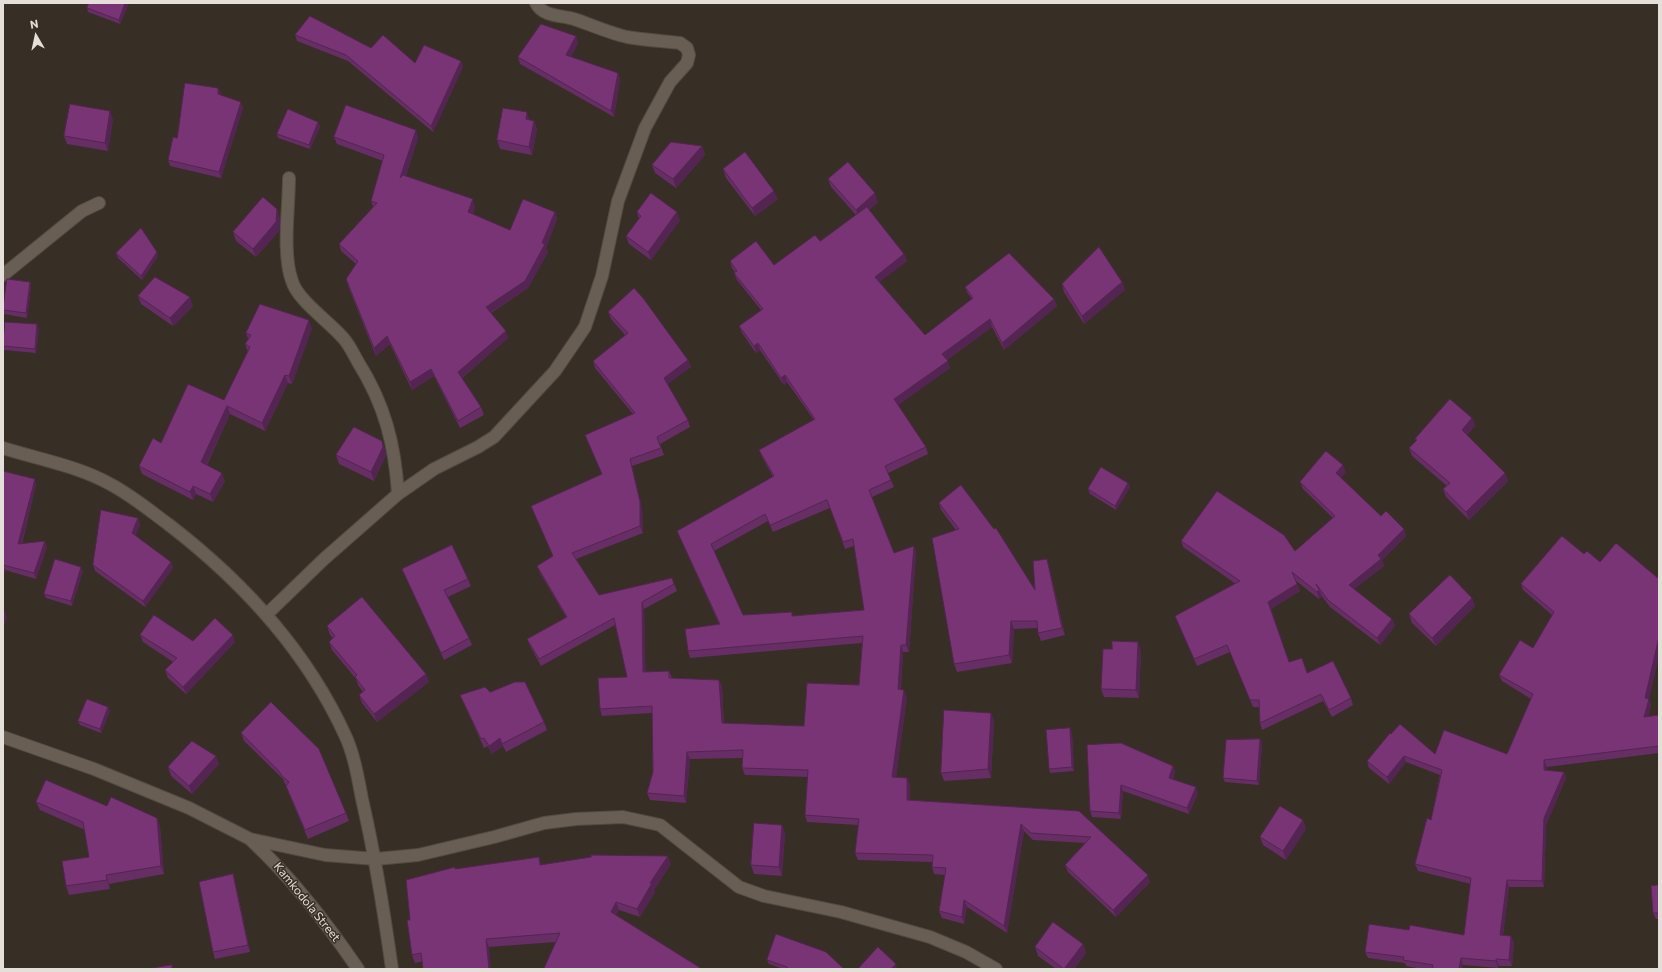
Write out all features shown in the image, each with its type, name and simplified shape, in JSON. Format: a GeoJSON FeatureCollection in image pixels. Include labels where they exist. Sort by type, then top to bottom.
{"type":"FeatureCollection","features":[{"type":"Feature","properties":{"kind":"street"},"geometry":{"type":"LineString","coordinates":[[267,614],[324,559],[398,494],[434,469],[478,448],[494,437],[555,371],[585,327],[602,276],[618,201],[645,128],[670,82],[687,63],[689,55],[687,48],[680,43],[627,37],[587,25],[574,19],[549,14],[538,7],[536,3]]}},
{"type":"Feature","properties":{"kind":"street"},"geometry":{"type":"LineString","coordinates":[[289,178],[287,259],[292,282],[302,298],[345,340],[364,371],[380,404],[391,437],[396,467],[398,494]]}},
{"type":"Feature","properties":{"kind":"street"},"geometry":{"type":"LineString","coordinates":[[3,275],[82,211],[99,203]]}},
{"type":"Feature","properties":{"kind":"street"},"geometry":{"type":"LineString","coordinates":[[3,448],[80,472],[109,483],[133,498],[223,569],[267,614],[314,678],[346,736],[376,859],[392,969]]}},
{"type":"Feature","properties":{"kind":"street"},"geometry":{"type":"LineString","coordinates":[[3,737],[101,772],[189,808],[250,839],[325,855],[376,859],[418,855],[494,837],[544,823],[623,817],[660,825],[739,887],[764,896],[841,912],[930,937],[966,952],[996,969]]}},
{"type":"Feature","properties":{"kind":"street","name":"Kamkodola Street"},"geometry":{"type":"LineString","coordinates":[[250,839],[276,863],[304,895],[331,929],[358,969]]}},
{"type":"Feature","properties":{"kind":"building"},"geometry":{"type":"Polygon","coordinates":[[[89,3],[125,3],[119,20],[87,8],[89,3]]]}},
{"type":"Feature","properties":{"kind":"building"},"geometry":{"type":"Polygon","coordinates":[[[310,16],[371,48],[383,35],[415,63],[424,45],[461,61],[431,126],[346,55],[295,35],[310,16]]]}},
{"type":"Feature","properties":{"kind":"building"},"geometry":{"type":"Polygon","coordinates":[[[541,24],[576,36],[566,55],[618,73],[611,111],[518,57],[541,24]]]}},
{"type":"Feature","properties":{"kind":"building"},"geometry":{"type":"Polygon","coordinates":[[[185,83],[218,88],[218,94],[241,102],[219,172],[168,160],[173,137],[177,138],[185,83]]]}},
{"type":"Feature","properties":{"kind":"building"},"geometry":{"type":"Polygon","coordinates":[[[70,104],[110,111],[105,143],[64,136],[70,104]]]}},
{"type":"Feature","properties":{"kind":"building"},"geometry":{"type":"Polygon","coordinates":[[[346,105],[416,130],[400,178],[403,175],[473,199],[468,212],[510,230],[523,199],[555,212],[542,243],[545,244],[525,281],[486,307],[506,331],[458,372],[481,407],[458,421],[431,369],[410,382],[387,336],[374,348],[346,279],[358,261],[339,244],[377,203],[371,201],[384,155],[334,137],[346,105]]]}},
{"type":"Feature","properties":{"kind":"building"},"geometry":{"type":"Polygon","coordinates":[[[503,108],[527,112],[526,119],[534,121],[529,147],[497,140],[503,108]]]}},
{"type":"Feature","properties":{"kind":"building"},"geometry":{"type":"Polygon","coordinates":[[[288,109],[318,122],[309,145],[277,134],[288,109]]]}},
{"type":"Feature","properties":{"kind":"building"},"geometry":{"type":"Polygon","coordinates":[[[671,142],[702,146],[673,179],[652,165],[671,142]]]}},
{"type":"Feature","properties":{"kind":"building"},"geometry":{"type":"Polygon","coordinates":[[[745,152],[774,191],[752,208],[723,169],[745,152]]]}},
{"type":"Feature","properties":{"kind":"building"},"geometry":{"type":"Polygon","coordinates":[[[848,162],[875,193],[856,210],[828,179],[848,162]]]}},
{"type":"Feature","properties":{"kind":"building"},"geometry":{"type":"Polygon","coordinates":[[[651,193],[677,212],[648,252],[626,236],[641,216],[637,212],[651,193]]]}},
{"type":"Feature","properties":{"kind":"building"},"geometry":{"type":"Polygon","coordinates":[[[263,197],[277,209],[276,222],[253,249],[233,232],[263,197]]]}},
{"type":"Feature","properties":{"kind":"building"},"geometry":{"type":"Polygon","coordinates":[[[867,207],[904,254],[875,277],[925,335],[973,298],[965,287],[1009,253],[1054,299],[1002,343],[990,319],[942,354],[948,361],[894,399],[926,447],[885,466],[891,480],[869,490],[894,553],[914,546],[906,645],[901,645],[898,689],[904,690],[892,777],[907,778],[907,800],[1079,811],[1148,875],[1113,910],[1065,865],[1091,837],[1031,833],[1021,824],[1004,926],[964,900],[962,917],[939,911],[946,868],[932,867],[933,855],[855,853],[859,819],[805,815],[808,770],[742,768],[743,750],[687,752],[684,796],[647,793],[653,772],[652,706],[600,709],[598,678],[627,677],[614,618],[539,659],[527,639],[567,617],[537,566],[553,556],[531,506],[602,474],[585,435],[635,413],[593,361],[628,333],[608,312],[634,288],[643,298],[688,360],[664,378],[688,420],[657,437],[661,448],[630,459],[640,502],[640,526],[572,553],[599,595],[672,578],[674,584],[642,602],[643,672],[669,671],[669,678],[719,680],[722,723],[804,726],[807,683],[859,685],[863,636],[688,651],[685,629],[720,624],[677,531],[774,476],[759,450],[815,419],[785,375],[781,378],[758,343],[754,346],[739,326],[763,309],[734,273],[737,271],[730,261],[756,241],[774,265],[815,235],[820,241],[867,207]],[[827,500],[770,525],[765,514],[711,544],[743,615],[792,612],[792,616],[864,610],[853,539],[843,542],[827,500]]]}},
{"type":"Feature","properties":{"kind":"building"},"geometry":{"type":"Polygon","coordinates":[[[141,228],[157,252],[141,276],[116,253],[141,228]]]}},
{"type":"Feature","properties":{"kind":"building"},"geometry":{"type":"Polygon","coordinates":[[[1099,247],[1122,282],[1082,316],[1062,284],[1099,247]]]}},
{"type":"Feature","properties":{"kind":"building"},"geometry":{"type":"Polygon","coordinates":[[[155,277],[190,297],[170,318],[138,296],[155,277]]]}},
{"type":"Feature","properties":{"kind":"building"},"geometry":{"type":"Polygon","coordinates":[[[7,279],[30,282],[26,313],[3,310],[7,279]]]}},
{"type":"Feature","properties":{"kind":"building"},"geometry":{"type":"Polygon","coordinates":[[[260,304],[309,320],[289,376],[285,375],[262,423],[227,406],[201,462],[222,473],[210,494],[193,486],[190,492],[139,466],[153,438],[161,443],[188,384],[224,400],[250,347],[245,344],[251,335],[246,333],[260,304]]]}},
{"type":"Feature","properties":{"kind":"building"},"geometry":{"type":"Polygon","coordinates":[[[5,322],[37,324],[35,349],[3,346],[5,322]]]}},
{"type":"Feature","properties":{"kind":"building"},"geometry":{"type":"Polygon","coordinates":[[[1450,399],[1472,418],[1462,430],[1505,473],[1466,512],[1443,489],[1450,483],[1409,448],[1450,399]]]}},
{"type":"Feature","properties":{"kind":"building"},"geometry":{"type":"Polygon","coordinates":[[[354,427],[382,441],[383,447],[371,472],[336,455],[354,427]]]}},
{"type":"Feature","properties":{"kind":"building"},"geometry":{"type":"Polygon","coordinates":[[[1326,451],[1343,465],[1336,473],[1381,516],[1386,511],[1404,529],[1378,555],[1381,559],[1349,585],[1392,619],[1377,638],[1328,600],[1316,584],[1319,590],[1317,592],[1292,572],[1297,584],[1268,602],[1289,662],[1302,658],[1307,673],[1333,661],[1351,698],[1329,710],[1321,694],[1260,723],[1259,700],[1250,700],[1227,645],[1194,659],[1175,616],[1240,581],[1181,541],[1217,491],[1284,535],[1295,551],[1335,516],[1300,482],[1326,451]]]}},
{"type":"Feature","properties":{"kind":"building"},"geometry":{"type":"Polygon","coordinates":[[[1101,467],[1128,483],[1115,506],[1088,489],[1101,467]]]}},
{"type":"Feature","properties":{"kind":"building"},"geometry":{"type":"Polygon","coordinates":[[[3,471],[35,479],[18,544],[45,541],[34,573],[3,565],[3,471]]]}},
{"type":"Feature","properties":{"kind":"building"},"geometry":{"type":"Polygon","coordinates":[[[961,485],[994,529],[996,528],[1035,590],[1033,561],[1047,559],[1062,628],[1038,633],[1037,621],[1011,621],[1009,655],[954,664],[932,538],[959,529],[939,503],[961,485]]]}},
{"type":"Feature","properties":{"kind":"building"},"geometry":{"type":"Polygon","coordinates":[[[101,510],[138,518],[132,533],[171,562],[143,601],[93,565],[101,510]]]}},
{"type":"Feature","properties":{"kind":"building"},"geometry":{"type":"Polygon","coordinates":[[[1562,536],[1584,554],[1587,551],[1600,562],[1616,543],[1659,579],[1659,637],[1645,698],[1649,699],[1644,717],[1659,715],[1659,746],[1544,760],[1544,770],[1564,772],[1544,818],[1542,881],[1507,880],[1500,935],[1511,936],[1509,960],[1496,959],[1496,961],[1461,958],[1459,969],[1441,969],[1432,968],[1433,965],[1403,960],[1404,957],[1365,952],[1369,924],[1409,930],[1410,925],[1464,935],[1471,878],[1415,864],[1427,818],[1431,820],[1442,770],[1404,756],[1387,777],[1367,761],[1390,733],[1391,734],[1400,724],[1435,754],[1444,730],[1507,754],[1533,694],[1499,675],[1520,640],[1533,648],[1554,612],[1521,584],[1562,536]]]}},
{"type":"Feature","properties":{"kind":"building"},"geometry":{"type":"Polygon","coordinates":[[[452,545],[468,579],[444,590],[469,638],[441,653],[402,569],[452,545]]]}},
{"type":"Feature","properties":{"kind":"building"},"geometry":{"type":"Polygon","coordinates":[[[55,559],[81,567],[71,601],[44,594],[55,559]]]}},
{"type":"Feature","properties":{"kind":"building"},"geometry":{"type":"Polygon","coordinates":[[[1450,575],[1472,598],[1432,638],[1409,614],[1450,575]]]}},
{"type":"Feature","properties":{"kind":"building"},"geometry":{"type":"Polygon","coordinates":[[[362,597],[426,674],[374,714],[359,695],[365,690],[355,677],[357,675],[329,642],[335,636],[327,626],[362,597]]]}},
{"type":"Feature","properties":{"kind":"building"},"geometry":{"type":"Polygon","coordinates":[[[154,615],[193,641],[215,618],[233,635],[183,687],[165,670],[177,658],[140,635],[154,615]]]}},
{"type":"Feature","properties":{"kind":"building"},"geometry":{"type":"Polygon","coordinates":[[[1112,641],[1138,642],[1136,690],[1101,689],[1103,649],[1112,649],[1112,641]]]}},
{"type":"Feature","properties":{"kind":"building"},"geometry":{"type":"Polygon","coordinates":[[[515,682],[525,682],[544,722],[502,744],[500,738],[489,746],[484,738],[481,739],[460,695],[485,687],[490,692],[515,682]]]}},
{"type":"Feature","properties":{"kind":"building"},"geometry":{"type":"Polygon","coordinates":[[[87,699],[108,707],[100,729],[78,721],[87,699]]]}},
{"type":"Feature","properties":{"kind":"building"},"geometry":{"type":"Polygon","coordinates":[[[271,702],[319,749],[346,813],[305,830],[286,786],[289,782],[241,733],[271,702]]]}},
{"type":"Feature","properties":{"kind":"building"},"geometry":{"type":"Polygon","coordinates":[[[944,710],[991,713],[988,769],[941,773],[944,710]]]}},
{"type":"Feature","properties":{"kind":"building"},"geometry":{"type":"Polygon","coordinates":[[[1070,728],[1072,767],[1049,769],[1046,730],[1070,728]]]}},
{"type":"Feature","properties":{"kind":"building"},"geometry":{"type":"Polygon","coordinates":[[[1260,739],[1257,781],[1223,778],[1226,740],[1260,739]]]}},
{"type":"Feature","properties":{"kind":"building"},"geometry":{"type":"Polygon","coordinates":[[[192,741],[216,756],[189,786],[168,767],[192,741]]]}},
{"type":"Feature","properties":{"kind":"building"},"geometry":{"type":"Polygon","coordinates":[[[1121,743],[1173,766],[1169,778],[1196,787],[1187,808],[1121,785],[1119,813],[1090,811],[1087,745],[1121,743]]]}},
{"type":"Feature","properties":{"kind":"building"},"geometry":{"type":"Polygon","coordinates":[[[46,780],[107,806],[111,797],[157,818],[161,866],[106,875],[107,880],[66,886],[62,861],[89,857],[83,822],[36,802],[46,780]]]}},
{"type":"Feature","properties":{"kind":"building"},"geometry":{"type":"Polygon","coordinates":[[[1280,806],[1303,820],[1283,851],[1260,837],[1280,806]]]}},
{"type":"Feature","properties":{"kind":"building"},"geometry":{"type":"Polygon","coordinates":[[[754,823],[782,825],[779,867],[751,865],[754,823]]]}},
{"type":"Feature","properties":{"kind":"building"},"geometry":{"type":"Polygon","coordinates":[[[591,855],[668,856],[650,883],[652,883],[637,909],[616,902],[611,912],[702,969],[544,968],[560,933],[486,939],[489,969],[423,969],[421,953],[412,955],[407,920],[410,920],[406,880],[455,867],[455,869],[539,857],[540,865],[591,857],[591,855]]]}},
{"type":"Feature","properties":{"kind":"building"},"geometry":{"type":"Polygon","coordinates":[[[233,874],[248,945],[213,952],[199,882],[233,874]]]}},
{"type":"Feature","properties":{"kind":"building"},"geometry":{"type":"Polygon","coordinates":[[[1659,885],[1659,913],[1653,913],[1651,886],[1659,885]]]}},
{"type":"Feature","properties":{"kind":"building"},"geometry":{"type":"Polygon","coordinates":[[[1053,922],[1083,944],[1064,969],[1035,947],[1053,922]]]}},
{"type":"Feature","properties":{"kind":"building"},"geometry":{"type":"Polygon","coordinates":[[[776,934],[826,952],[844,969],[789,969],[767,960],[776,934]]]}},
{"type":"Feature","properties":{"kind":"building"},"geometry":{"type":"Polygon","coordinates":[[[878,947],[896,964],[891,969],[858,969],[878,947]]]}},
{"type":"Feature","properties":{"kind":"building"},"geometry":{"type":"Polygon","coordinates":[[[172,965],[172,969],[147,969],[172,965]]]}}]}
